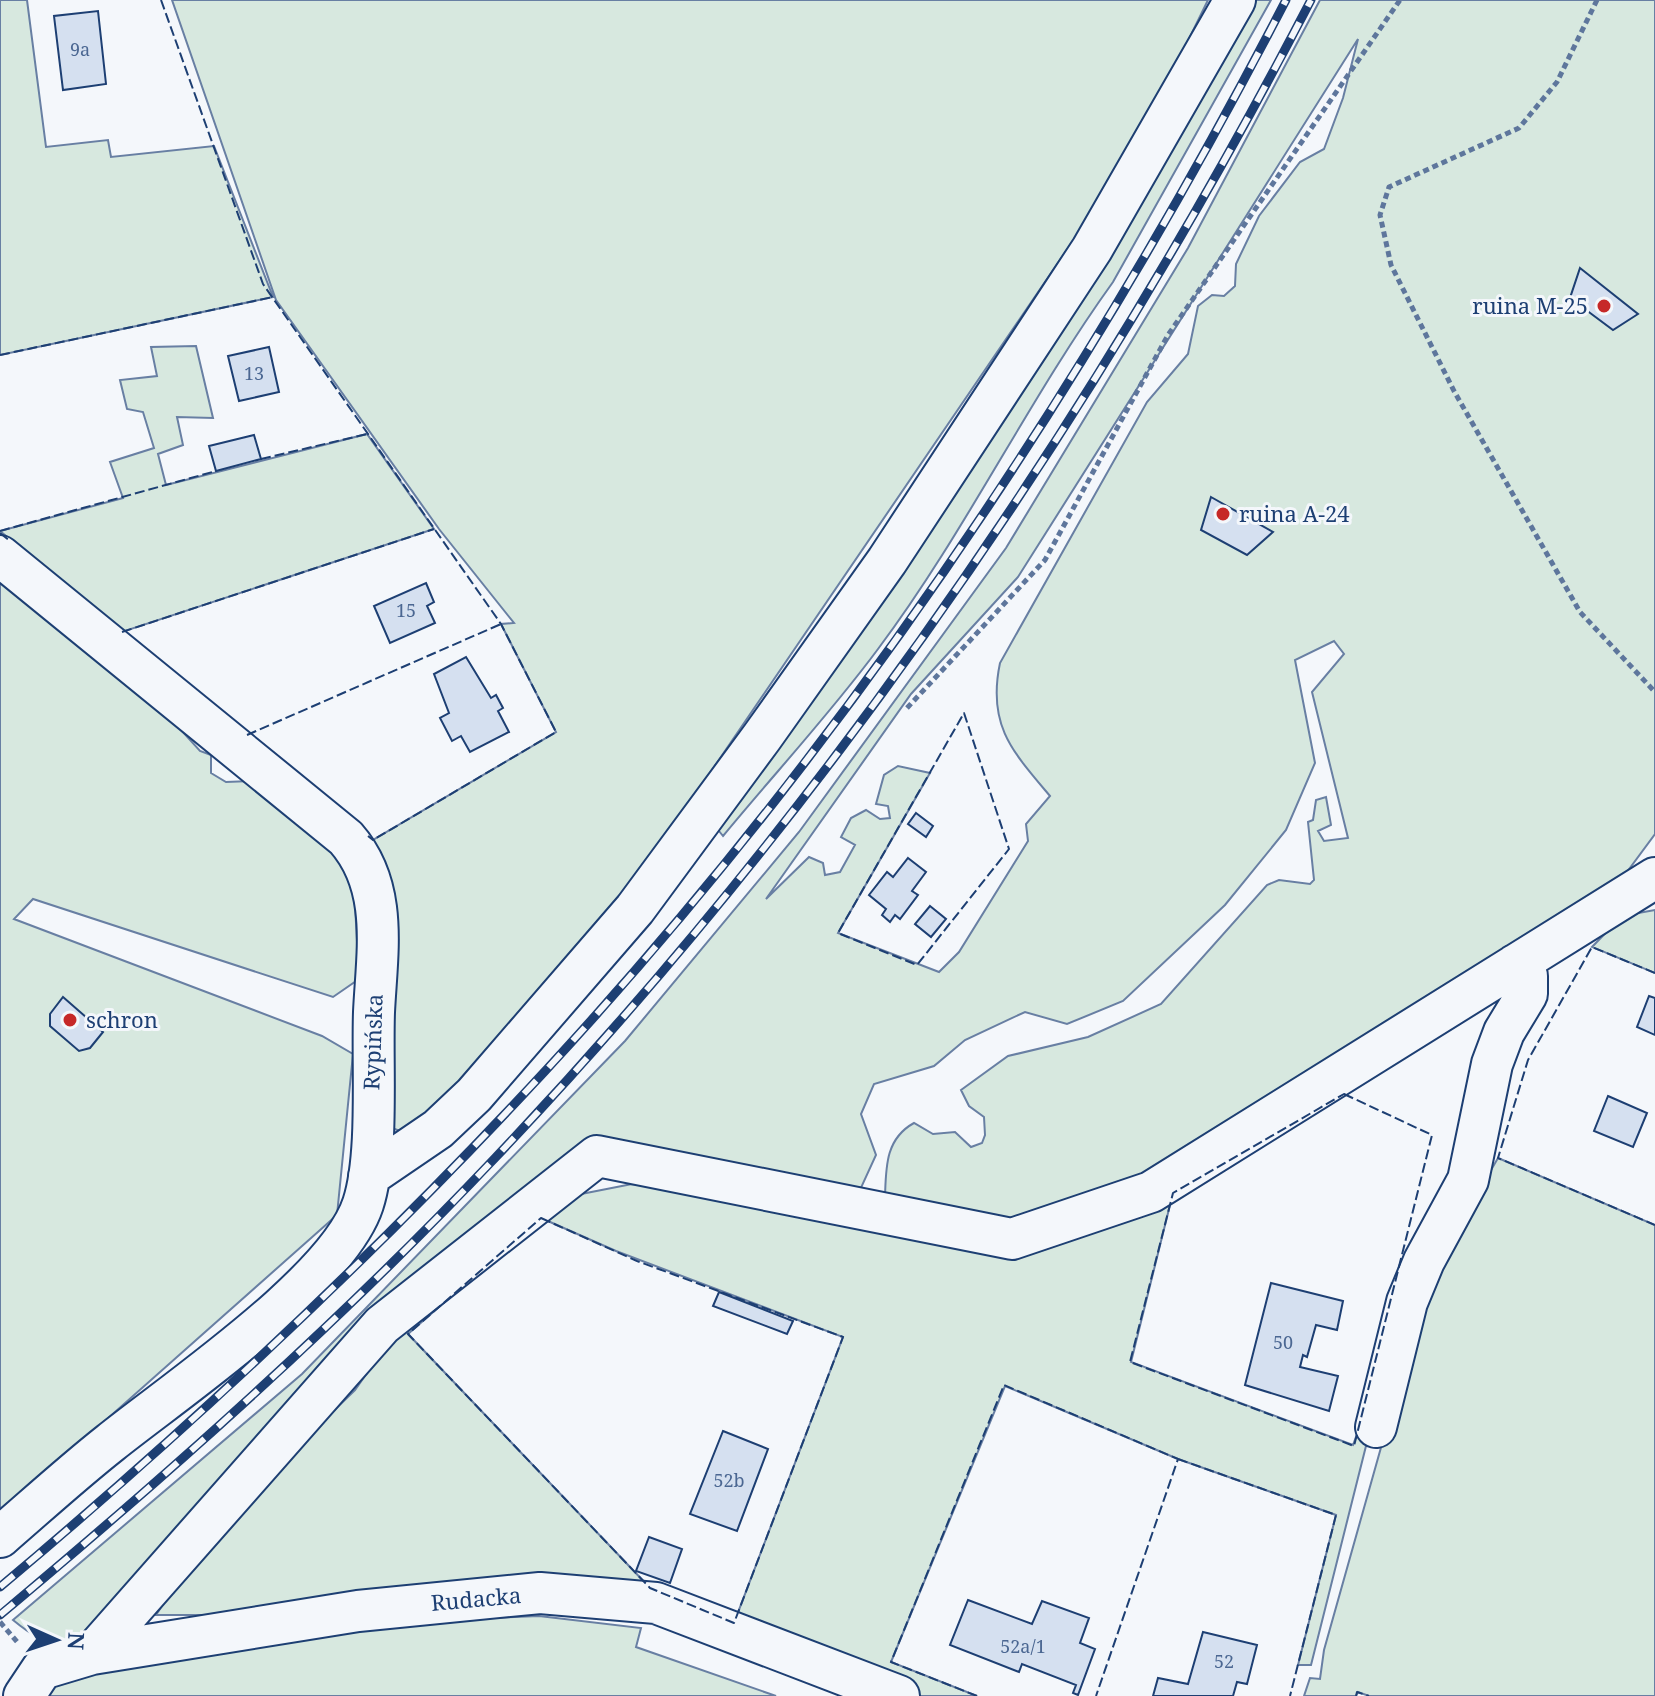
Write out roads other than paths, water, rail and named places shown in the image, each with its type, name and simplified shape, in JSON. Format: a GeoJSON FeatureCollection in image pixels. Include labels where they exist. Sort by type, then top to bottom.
{"type":"FeatureCollection","features":[{"type":"Feature","properties":{"kind":"street"},"geometry":{"type":"LineString","coordinates":[[369,1176],[438,1129],[474,1095],[635,909],[753,749],[887,561],[1092,249],[1235,0]]}},
{"type":"Feature","properties":{"kind":"street","name":"Rypińska"},"geometry":{"type":"LineString","coordinates":[[0,556],[338,831],[359,855],[373,886],[378,921],[369,1176],[362,1207],[341,1244],[273,1314],[106,1446],[0,1537]]}},
{"type":"Feature","properties":{"kind":"street"},"geometry":{"type":"LineString","coordinates":[[92,1654],[382,1325],[597,1156],[1012,1239],[1151,1192],[1655,878]]}},
{"type":"Feature","properties":{"kind":"street"},"geometry":{"type":"LineString","coordinates":[[1376,1427],[1407,1302],[1424,1261],[1468,1180],[1497,1047],[1527,992],[1526,974],[1515,965]]}},
{"type":"Feature","properties":{"kind":"street","name":"Rudacka"},"geometry":{"type":"LineString","coordinates":[[33,1683],[92,1654],[402,1606],[568,1593],[656,1603],[899,1696]]}},
{"type":"Feature","properties":{"kind":"railway"},"geometry":{"type":"LineString","coordinates":[[0,1587],[213,1401],[417,1205],[547,1069],[655,947],[759,821],[858,692],[1043,423],[1128,284],[1286,0]]}},
{"type":"Feature","properties":{"kind":"railway"},"geometry":{"type":"LineString","coordinates":[[0,1615],[254,1394],[436,1219],[615,1026],[730,891],[839,751],[944,608],[1043,460],[1137,310],[1311,0]]}},
{"type":"Feature","properties":{"kind":"place","name":"ruina M-25"},"geometry":{"type":"Point","coordinates":[1604,306]}},
{"type":"Feature","properties":{"kind":"place","name":"ruina A-24"},"geometry":{"type":"Point","coordinates":[1223,514]}},
{"type":"Feature","properties":{"kind":"place","name":"schron"},"geometry":{"type":"Point","coordinates":[70,1020]}}]}
